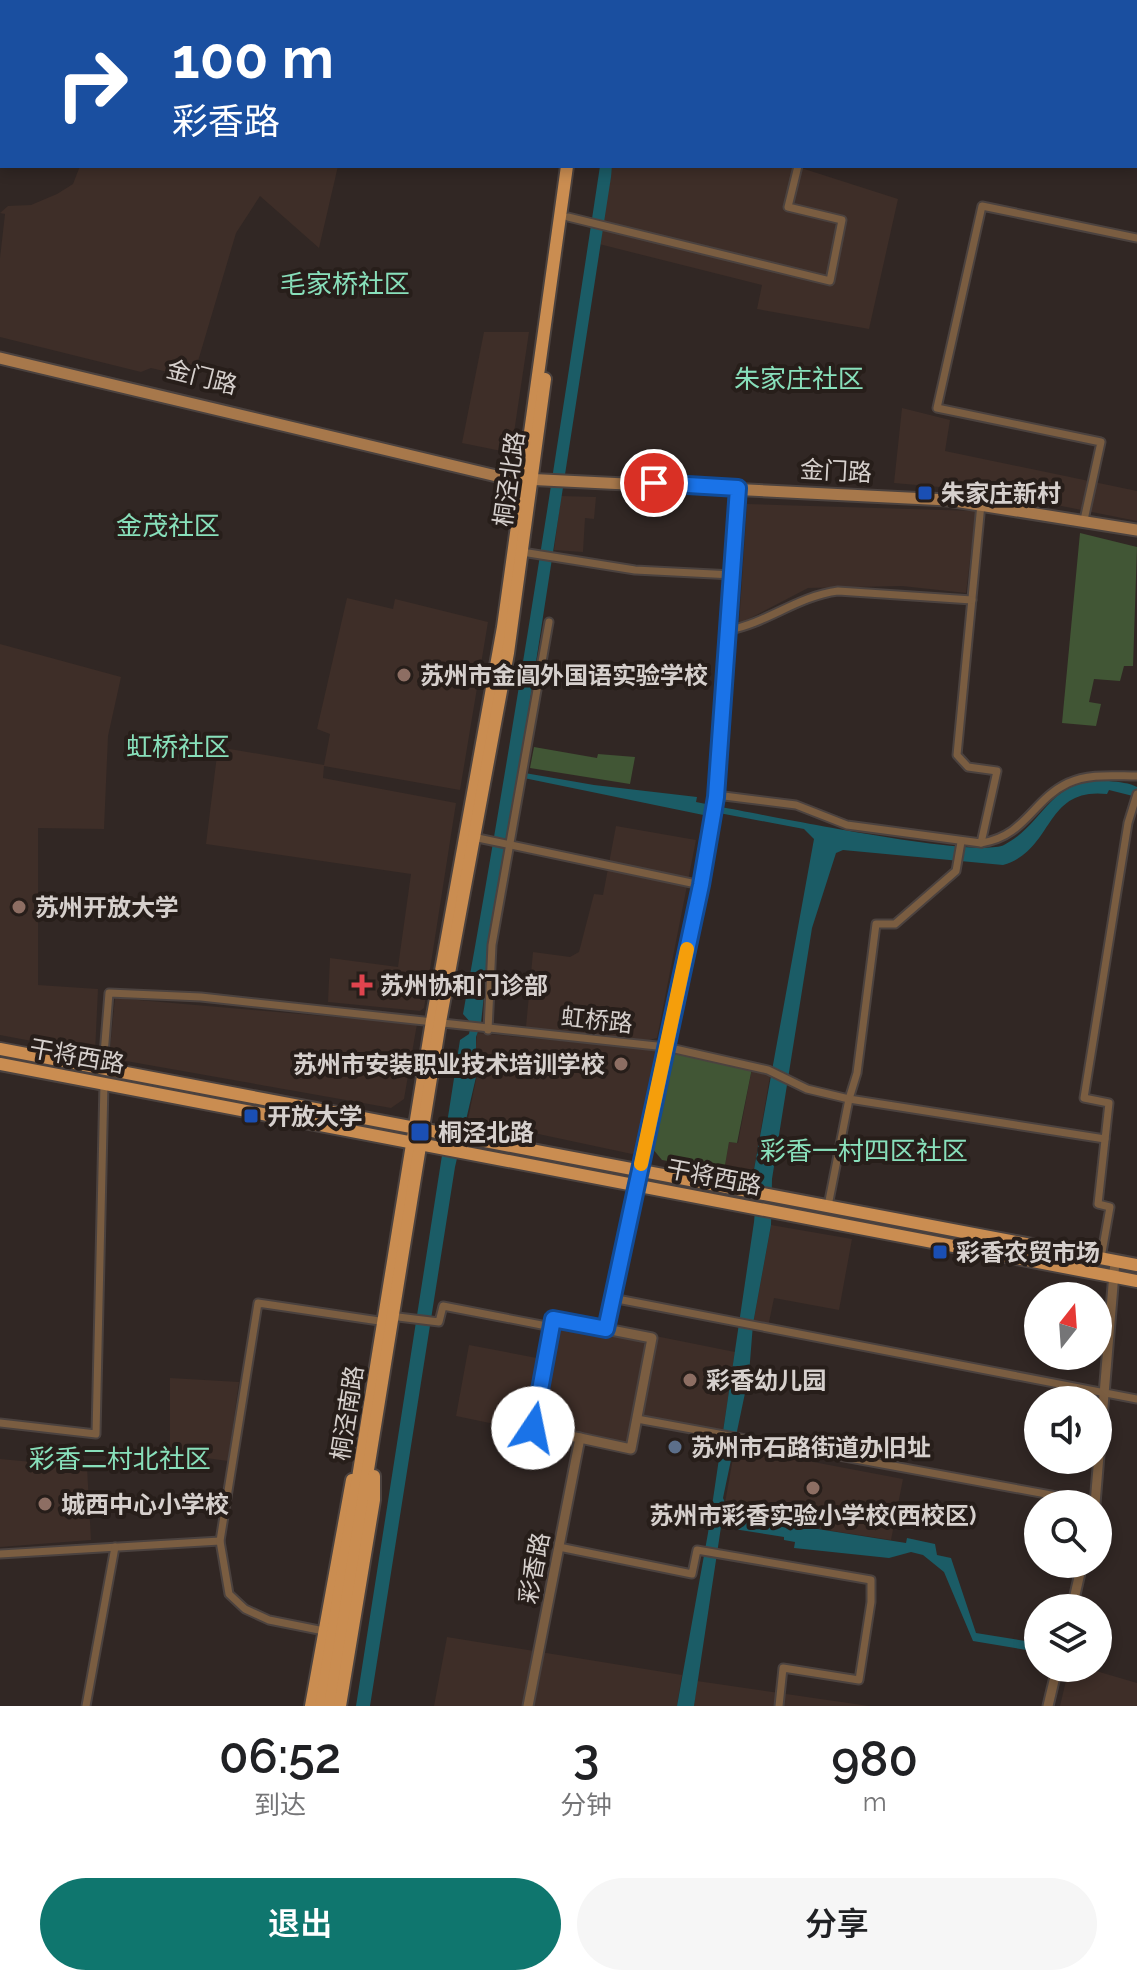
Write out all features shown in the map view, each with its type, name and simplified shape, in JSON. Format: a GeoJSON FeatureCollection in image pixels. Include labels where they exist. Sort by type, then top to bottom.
{"type":"FeatureCollection","features":[{"type":"Feature","properties":{"kind":"main road","name":"桐泾北路"},"geometry":{"type":"LineString","coordinates":[[436,1022],[508,653],[567,168]]}},
{"type":"Feature","properties":{"kind":"main road","name":"桐泾北路"},"geometry":{"type":"LineString","coordinates":[[419,1127],[530,478],[576,168]]}},
{"type":"Feature","properties":{"kind":"main road","name":"金门路"},"geometry":{"type":"LineString","coordinates":[[0,351],[530,478]]}},
{"type":"Feature","properties":{"kind":"main road","name":"金门路"},"geometry":{"type":"LineString","coordinates":[[0,358],[476,473],[981,504],[1137,530]]}},
{"type":"Feature","properties":{"kind":"main road","name":"干将西路"},"geometry":{"type":"LineString","coordinates":[[0,1049],[1137,1265]]}},
{"type":"Feature","properties":{"kind":"main road","name":"干将西路"},"geometry":{"type":"LineString","coordinates":[[0,1064],[1137,1281]]}},
{"type":"Feature","properties":{"kind":"main road","name":"桐泾南路"},"geometry":{"type":"LineString","coordinates":[[330,1706],[419,1127]]}},
{"type":"Feature","properties":{"kind":"main road","name":"桐泾南路"},"geometry":{"type":"LineString","coordinates":[[321,1706],[371,1427]]}},
{"type":"Feature","properties":{"kind":"main road"},"geometry":{"type":"LineString","coordinates":[[311,1706],[347,1496],[371,1427]]}},
{"type":"Feature","properties":{"kind":"main road"},"geometry":{"type":"LineString","coordinates":[[340,1706],[374,1500],[371,1427]]}},
{"type":"Feature","properties":{"kind":"street"},"geometry":{"type":"LineString","coordinates":[[568,217],[830,281],[842,220],[788,207],[798,168]]}},
{"type":"Feature","properties":{"kind":"street"},"geometry":{"type":"LineString","coordinates":[[1084,520],[1101,442],[937,408],[982,206],[1137,238]]}},
{"type":"Feature","properties":{"kind":"street"},"geometry":{"type":"LineString","coordinates":[[606,1329],[701,885],[716,796],[738,488]]}},
{"type":"Feature","properties":{"kind":"street"},"geometry":{"type":"LineString","coordinates":[[981,504],[957,755],[968,767],[997,771],[981,843]]}},
{"type":"Feature","properties":{"kind":"street"},"geometry":{"type":"LineString","coordinates":[[522,552],[635,570],[733,575]]}},
{"type":"Feature","properties":{"kind":"street"},"geometry":{"type":"LineString","coordinates":[[729,630],[748,627],[816,593],[972,600]]}},
{"type":"Feature","properties":{"kind":"street"},"geometry":{"type":"LineString","coordinates":[[483,1029],[492,945],[549,622]]}},
{"type":"Feature","properties":{"kind":"street"},"geometry":{"type":"LineString","coordinates":[[716,796],[796,805],[847,825],[961,844],[1002,839],[1019,828],[1068,783],[1092,776],[1137,776]]}},
{"type":"Feature","properties":{"kind":"street"},"geometry":{"type":"LineString","coordinates":[[1101,1258],[1110,1207],[1098,1204],[1109,1103],[1084,1098],[1128,823],[1137,794]]}},
{"type":"Feature","properties":{"kind":"street"},"geometry":{"type":"LineString","coordinates":[[473,837],[701,885]]}},
{"type":"Feature","properties":{"kind":"street"},"geometry":{"type":"LineString","coordinates":[[828,1206],[857,1073],[876,924],[895,924],[956,871],[961,844]]}},
{"type":"Feature","properties":{"kind":"street","name":"虹桥路"},"geometry":{"type":"LineString","coordinates":[[103,1067],[109,993],[201,997],[666,1047],[768,1070],[795,1084],[849,1099],[1105,1139]]}},
{"type":"Feature","properties":{"kind":"street"},"geometry":{"type":"LineString","coordinates":[[0,1423],[96,1434],[104,1083]]}},
{"type":"Feature","properties":{"kind":"street"},"geometry":{"type":"LineString","coordinates":[[1106,1386],[1115,1261]]}},
{"type":"Feature","properties":{"kind":"street"},"geometry":{"type":"LineString","coordinates":[[612,1298],[1059,1386]]}},
{"type":"Feature","properties":{"kind":"street"},"geometry":{"type":"LineString","coordinates":[[324,1631],[280,1623],[238,1605],[229,1594],[220,1541],[258,1303],[435,1322],[439,1322],[443,1306],[552,1327]]}},
{"type":"Feature","properties":{"kind":"street"},"geometry":{"type":"LineString","coordinates":[[553,1319],[606,1329],[652,1338],[631,1449],[533,1428],[553,1319]]}},
{"type":"Feature","properties":{"kind":"street"},"geometry":{"type":"LineString","coordinates":[[1112,1396],[1137,1399]]}},
{"type":"Feature","properties":{"kind":"street"},"geometry":{"type":"LineString","coordinates":[[637,1419],[1026,1490]]}},
{"type":"Feature","properties":{"kind":"street","name":"彩香路"},"geometry":{"type":"LineString","coordinates":[[528,1706],[580,1438]]}},
{"type":"Feature","properties":{"kind":"street"},"geometry":{"type":"LineString","coordinates":[[0,1554],[220,1541]]}},
{"type":"Feature","properties":{"kind":"street"},"geometry":{"type":"LineString","coordinates":[[86,1706],[115,1547]]}},
{"type":"Feature","properties":{"kind":"street"},"geometry":{"type":"LineString","coordinates":[[559,1547],[692,1574],[697,1550],[871,1580],[859,1680],[783,1668],[779,1706]]}},
{"type":"Feature","properties":{"kind":"street"},"geometry":{"type":"LineString","coordinates":[[1048,1706],[1054,1682]]}},
{"type":"Feature","properties":{"kind":"shaded area"},"geometry":{"type":"Polygon","coordinates":[[[79,168],[338,168],[319,248],[260,196],[236,233],[193,378],[151,368],[141,372],[0,337],[0,258],[5,214],[0,213],[8,206],[31,205],[73,184],[79,168]]]}},
{"type":"Feature","properties":{"kind":"shaded area"},"geometry":{"type":"Polygon","coordinates":[[[612,168],[801,168],[898,199],[869,329],[757,309],[762,285],[599,244],[612,168]]]}},
{"type":"Feature","properties":{"kind":"shaded area"},"geometry":{"type":"Polygon","coordinates":[[[484,332],[529,332],[511,453],[462,443],[484,332]]]}},
{"type":"Feature","properties":{"kind":"shaded area"},"geometry":{"type":"Polygon","coordinates":[[[902,408],[950,420],[945,451],[1137,491],[1137,521],[986,491],[894,483],[902,408]]]}},
{"type":"Feature","properties":{"kind":"shaded area"},"geometry":{"type":"Polygon","coordinates":[[[561,496],[596,497],[594,519],[585,518],[583,552],[554,550],[561,496]]]}},
{"type":"Feature","properties":{"kind":"shaded area"},"geometry":{"type":"Polygon","coordinates":[[[747,504],[976,511],[966,593],[902,586],[808,588],[739,624],[747,504]]]}},
{"type":"Feature","properties":{"kind":"shaded area"},"geometry":{"type":"Polygon","coordinates":[[[347,598],[393,609],[395,599],[488,622],[460,790],[324,766],[323,778],[456,803],[424,1008],[420,1011],[328,1002],[330,958],[398,967],[411,874],[206,844],[218,747],[324,765],[330,734],[317,729],[347,598]]]}},
{"type":"Feature","properties":{"kind":"shaded area","name":"苏州开放大学"},"geometry":{"type":"Polygon","coordinates":[[[0,644],[121,677],[108,736],[104,829],[38,828],[38,985],[98,989],[95,1053],[0,1035],[0,644]]]}},
{"type":"Feature","properties":{"kind":"shaded area"},"geometry":{"type":"Polygon","coordinates":[[[616,826],[696,840],[657,1038],[649,1040],[526,1027],[533,952],[570,957],[579,952],[594,894],[603,895],[616,826]]]}},
{"type":"Feature","properties":{"kind":"shaded area"},"geometry":{"type":"Polygon","coordinates":[[[115,998],[417,1024],[404,1099],[391,1108],[109,1058],[115,998]]]}},
{"type":"Feature","properties":{"kind":"shaded area"},"geometry":{"type":"Polygon","coordinates":[[[477,1033],[657,1050],[637,1152],[632,1154],[468,1119],[480,1060],[475,1058],[477,1033]]]}},
{"type":"Feature","properties":{"kind":"shaded area"},"geometry":{"type":"Polygon","coordinates":[[[752,1068],[770,1076],[753,1175],[724,1171],[729,1142],[738,1143],[752,1068]]]}},
{"type":"Feature","properties":{"kind":"shaded area"},"geometry":{"type":"Polygon","coordinates":[[[771,1225],[852,1239],[839,1310],[774,1298],[768,1327],[753,1324],[771,1225]]]}},
{"type":"Feature","properties":{"kind":"shaded area"},"geometry":{"type":"Polygon","coordinates":[[[551,1315],[735,1352],[723,1431],[642,1417],[634,1453],[456,1416],[469,1345],[542,1359],[551,1315]]]}},
{"type":"Feature","properties":{"kind":"shaded area"},"geometry":{"type":"Polygon","coordinates":[[[170,1378],[239,1382],[228,1461],[170,1453],[170,1378]]]}},
{"type":"Feature","properties":{"kind":"shaded area","name":"苏州市彩香实验小学校(西校区)"},"geometry":{"type":"Polygon","coordinates":[[[735,1447],[903,1479],[891,1540],[723,1514],[735,1447]]]}},
{"type":"Feature","properties":{"kind":"shaded area","name":"城西中心小学校"},"geometry":{"type":"Polygon","coordinates":[[[0,1459],[87,1467],[91,1540],[0,1547],[0,1459]]]}},
{"type":"Feature","properties":{"kind":"shaded area"},"geometry":{"type":"Polygon","coordinates":[[[447,1637],[682,1675],[677,1706],[434,1706],[447,1637]]]}},
{"type":"Feature","properties":{"kind":"shaded area"},"geometry":{"type":"Polygon","coordinates":[[[1112,1676],[1137,1683],[1137,1706],[1060,1706],[1066,1682],[1112,1682],[1112,1676]]]}},
{"type":"Feature","properties":{"kind":"shaded area"},"geometry":{"type":"Polygon","coordinates":[[[697,1681],[869,1706],[694,1706],[697,1681]]]}},
{"type":"Feature","properties":{"kind":"green space"},"geometry":{"type":"Polygon","coordinates":[[[1080,533],[1137,547],[1133,666],[1124,666],[1120,681],[1094,679],[1089,702],[1101,704],[1096,726],[1062,723],[1080,533]]]}},
{"type":"Feature","properties":{"kind":"green space"},"geometry":{"type":"Polygon","coordinates":[[[534,747],[597,758],[598,754],[635,757],[630,784],[530,768],[534,747]]]}},
{"type":"Feature","properties":{"kind":"green space"},"geometry":{"type":"Polygon","coordinates":[[[670,1051],[752,1068],[737,1143],[729,1142],[724,1171],[662,1160],[652,1148],[670,1051]]]}},
{"type":"Feature","properties":{"kind":"water"},"geometry":{"type":"Polygon","coordinates":[[[600,168],[612,168],[519,772],[594,785],[697,797],[696,802],[868,834],[985,848],[1004,845],[1018,836],[1049,803],[1073,786],[1089,781],[1109,781],[1137,787],[1137,797],[1109,790],[1107,794],[1086,794],[1071,800],[1060,809],[1032,847],[1003,865],[843,850],[836,853],[812,928],[772,1179],[771,1225],[753,1324],[749,1374],[723,1498],[729,1512],[742,1517],[906,1543],[907,1538],[935,1544],[937,1555],[951,1558],[976,1633],[1024,1641],[1024,1650],[973,1641],[944,1572],[923,1555],[911,1552],[889,1558],[794,1548],[795,1542],[784,1540],[784,1537],[721,1527],[694,1706],[677,1706],[708,1533],[754,1222],[758,1177],[753,1175],[814,839],[804,829],[719,813],[718,818],[519,777],[492,922],[481,1023],[476,1037],[476,1058],[480,1060],[455,1167],[370,1706],[356,1706],[460,1040],[469,1034],[471,1023],[463,1014],[517,696],[600,168]]]}},
{"type":"Feature","properties":{"kind":"slow traffic"},"geometry":{"type":"LineString","coordinates":[[641,1164],[687,949]]}},
{"type":"Feature","properties":{"kind":"place","name":"朱家庄新村"},"geometry":{"type":"Point","coordinates":[925,493]}},
{"type":"Feature","properties":{"kind":"place","name":"苏州市金阊外国语实验学校"},"geometry":{"type":"Point","coordinates":[404,675]}},
{"type":"Feature","properties":{"kind":"place","name":"苏州开放大学"},"geometry":{"type":"Point","coordinates":[19,907]}},
{"type":"Feature","properties":{"kind":"place","name":"苏州协和门诊部"},"geometry":{"type":"Point","coordinates":[362,985]}},
{"type":"Feature","properties":{"kind":"place","name":"苏州市安装职业技术培训学校"},"geometry":{"type":"Point","coordinates":[621,1064]}},
{"type":"Feature","properties":{"kind":"place","name":"开放大学"},"geometry":{"type":"Point","coordinates":[251,1116]}},
{"type":"Feature","properties":{"kind":"place","name":"桐泾北路"},"geometry":{"type":"Point","coordinates":[420,1132]}},
{"type":"Feature","properties":{"kind":"place","name":"彩香农贸市场"},"geometry":{"type":"Point","coordinates":[940,1252]}},
{"type":"Feature","properties":{"kind":"place","name":"彩香幼儿园"},"geometry":{"type":"Point","coordinates":[690,1380]}},
{"type":"Feature","properties":{"kind":"place","name":"苏州市石路街道办旧址"},"geometry":{"type":"Point","coordinates":[675,1447]}},
{"type":"Feature","properties":{"kind":"place","name":"苏州市彩香实验小学校(西校区)"},"geometry":{"type":"Point","coordinates":[813,1488]}},
{"type":"Feature","properties":{"kind":"place","name":"城西中心小学校"},"geometry":{"type":"Point","coordinates":[45,1504]}},
{"type":"Feature","properties":{"kind":"district","name":"毛家桥社区"},"geometry":{"type":"Point","coordinates":[345,284]}},
{"type":"Feature","properties":{"kind":"district","name":"朱家庄社区"},"geometry":{"type":"Point","coordinates":[799,379]}},
{"type":"Feature","properties":{"kind":"district","name":"金茂社区"},"geometry":{"type":"Point","coordinates":[168,526]}},
{"type":"Feature","properties":{"kind":"district","name":"虹桥社区"},"geometry":{"type":"Point","coordinates":[178,747]}},
{"type":"Feature","properties":{"kind":"district","name":"彩香一村四区社区"},"geometry":{"type":"Point","coordinates":[864,1151]}},
{"type":"Feature","properties":{"kind":"district","name":"彩香二村北社区"},"geometry":{"type":"Point","coordinates":[120,1459]}},
{"type":"Feature","properties":{"kind":"route"},"geometry":{"type":"LineString","coordinates":[[533,1428],[553,1319],[606,1329],[701,885],[716,797],[738,488],[654,483]]}}]}
